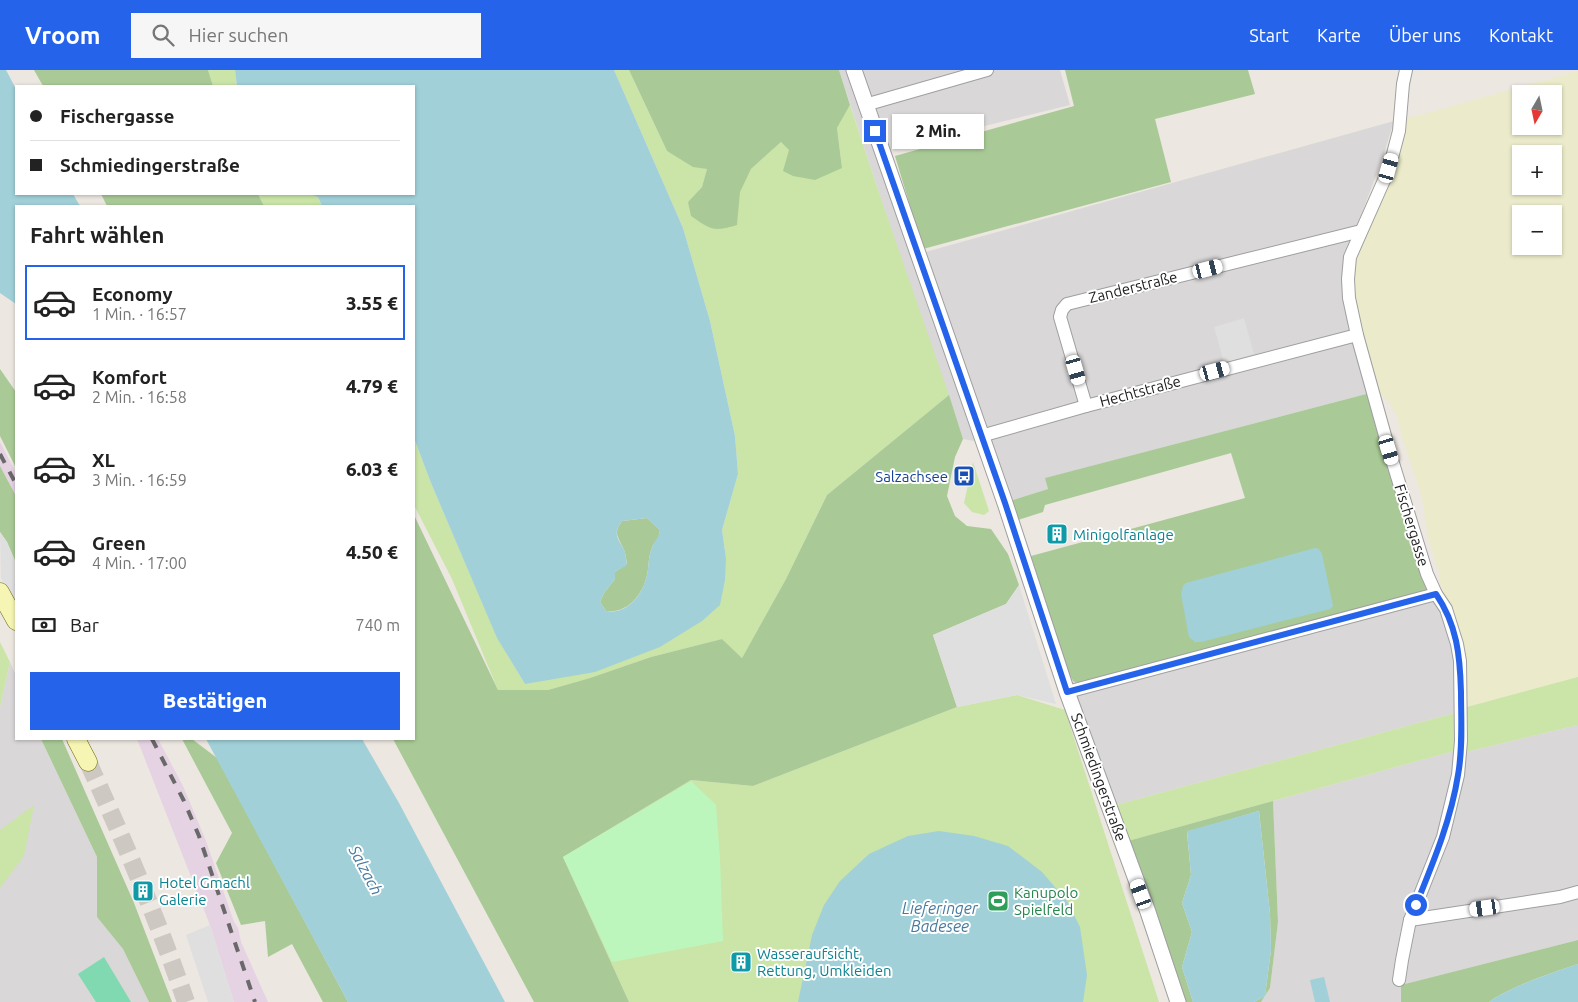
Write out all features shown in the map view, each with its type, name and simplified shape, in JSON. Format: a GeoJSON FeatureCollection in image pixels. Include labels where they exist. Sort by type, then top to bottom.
{"type":"FeatureCollection","features":[{"type":"Feature","properties":{"kind":"main road"},"geometry":{"type":"LineString","coordinates":[[0,592],[15,619]]}},
{"type":"Feature","properties":{"kind":"main road"},"geometry":{"type":"LineString","coordinates":[[77,740],[88,762]]}},
{"type":"Feature","properties":{"kind":"street","name":"Schmiedingerstraße"},"geometry":{"type":"LineString","coordinates":[[854,70],[981,436],[1067,692],[1178,1002]]}},
{"type":"Feature","properties":{"kind":"street"},"geometry":{"type":"LineString","coordinates":[[866,105],[987,70]]}},
{"type":"Feature","properties":{"kind":"street","name":"Fischergasse"},"geometry":{"type":"LineString","coordinates":[[1400,980],[1410,920],[1443,837],[1459,767],[1461,742],[1458,644],[1446,609],[1436,594],[1427,574],[1389,450],[1357,335],[1349,298],[1350,257],[1389,168],[1399,130],[1406,70]]}},
{"type":"Feature","properties":{"kind":"street","name":"Zanderstraße"},"geometry":{"type":"LineString","coordinates":[[1086,406],[1060,317],[1066,304],[1361,231]]}},
{"type":"Feature","properties":{"kind":"street","name":"Hechtstraße"},"geometry":{"type":"LineString","coordinates":[[981,436],[1086,406],[1357,335]]}},
{"type":"Feature","properties":{"kind":"street"},"geometry":{"type":"LineString","coordinates":[[1067,692],[1436,594]]}},
{"type":"Feature","properties":{"kind":"street"},"geometry":{"type":"LineString","coordinates":[[1410,920],[1560,897],[1578,892]]}},
{"type":"Feature","properties":{"kind":"shaded area"},"geometry":{"type":"Polygon","coordinates":[[[839,70],[1060,70],[1070,105],[891,149],[922,253],[1394,121],[1383,157],[1349,247],[1370,393],[1046,478],[1048,489],[1010,501],[992,444],[963,439],[839,70]]]}},
{"type":"Feature","properties":{"kind":"shaded area"},"geometry":{"type":"Polygon","coordinates":[[[1244,318],[1254,354],[1224,363],[1214,327],[1244,318]]]}},
{"type":"Feature","properties":{"kind":"shaded area"},"geometry":{"type":"Polygon","coordinates":[[[0,442],[15,471],[15,494],[0,466],[0,442]]]}},
{"type":"Feature","properties":{"kind":"shaded area"},"geometry":{"type":"Polygon","coordinates":[[[0,532],[7,542],[15,561],[15,602],[1,578],[0,532]]]}},
{"type":"Feature","properties":{"kind":"shaded area"},"geometry":{"type":"Polygon","coordinates":[[[1019,585],[1056,704],[1017,695],[957,707],[933,635],[1006,604],[1019,585]]]}},
{"type":"Feature","properties":{"kind":"shaded area"},"geometry":{"type":"Polygon","coordinates":[[[1425,594],[1439,608],[1449,630],[1455,664],[1455,713],[1116,805],[1073,681],[1080,684],[1425,594]]]}},
{"type":"Feature","properties":{"kind":"shaded area"},"geometry":{"type":"Polygon","coordinates":[[[10,662],[15,674],[15,740],[41,740],[97,857],[97,917],[123,949],[149,1002],[0,1002],[0,707],[10,662]]]}},
{"type":"Feature","properties":{"kind":"shaded area"},"geometry":{"type":"Polygon","coordinates":[[[1578,725],[1578,940],[1401,985],[1401,1002],[1261,1002],[1270,988],[1278,922],[1273,801],[1454,751],[1470,751],[1578,725]]]}},
{"type":"Feature","properties":{"kind":"shaded area"},"geometry":{"type":"Polygon","coordinates":[[[137,740],[159,740],[183,786],[206,841],[234,922],[238,928],[241,942],[268,1002],[234,1002],[210,925],[137,740]]]}},
{"type":"Feature","properties":{"kind":"shaded area"},"geometry":{"type":"Polygon","coordinates":[[[210,925],[234,1002],[208,1002],[186,935],[210,925]]]}},
{"type":"Feature","properties":{"kind":"green space"},"geometry":{"type":"Polygon","coordinates":[[[34,70],[208,70],[213,85],[42,85],[34,70]]]}},
{"type":"Feature","properties":{"kind":"green space"},"geometry":{"type":"Polygon","coordinates":[[[208,70],[235,70],[237,85],[213,85],[208,70]]]}},
{"type":"Feature","properties":{"kind":"green space"},"geometry":{"type":"Polygon","coordinates":[[[614,70],[629,70],[667,151],[707,169],[702,187],[688,202],[737,224],[739,192],[751,169],[781,142],[789,149],[842,168],[837,128],[850,105],[949,395],[827,495],[786,579],[742,658],[722,639],[651,657],[548,690],[498,690],[452,579],[415,507],[415,441],[431,483],[497,637],[525,684],[726,558],[722,530],[738,474],[735,436],[710,321],[683,228],[614,70]]]}},
{"type":"Feature","properties":{"kind":"green space"},"geometry":{"type":"Polygon","coordinates":[[[629,70],[839,70],[850,105],[837,128],[842,168],[815,180],[793,176],[783,171],[789,150],[781,142],[751,169],[740,192],[737,225],[723,229],[708,227],[691,216],[688,202],[702,187],[707,169],[693,167],[667,151],[629,70]]]}},
{"type":"Feature","properties":{"kind":"green space"},"geometry":{"type":"Polygon","coordinates":[[[1065,70],[1248,70],[1255,94],[1155,119],[1171,182],[923,249],[895,156],[1074,106],[1065,70]]]}},
{"type":"Feature","properties":{"kind":"green space"},"geometry":{"type":"Polygon","coordinates":[[[1578,71],[1578,677],[1467,707],[1456,624],[1440,584],[1439,572],[1428,537],[1422,497],[1402,438],[1397,416],[1389,402],[1378,392],[1368,359],[1353,287],[1353,266],[1405,119],[1512,89],[1512,135],[1562,135],[1562,85],[1528,85],[1578,71]]]}},
{"type":"Feature","properties":{"kind":"green space"},"geometry":{"type":"Polygon","coordinates":[[[102,195],[258,195],[264,205],[106,205],[102,195]]]}},
{"type":"Feature","properties":{"kind":"green space"},"geometry":{"type":"Polygon","coordinates":[[[258,195],[312,195],[318,197],[322,205],[264,205],[258,195]]]}},
{"type":"Feature","properties":{"kind":"green space"},"geometry":{"type":"Polygon","coordinates":[[[0,369],[15,391],[15,466],[0,436],[0,369]]]}},
{"type":"Feature","properties":{"kind":"green space"},"geometry":{"type":"Polygon","coordinates":[[[1370,393],[1428,590],[1080,684],[1073,681],[1064,663],[1031,556],[1245,498],[1231,453],[1045,505],[1043,512],[1018,520],[1010,501],[1048,489],[1045,478],[1370,393]]]}},
{"type":"Feature","properties":{"kind":"green space"},"geometry":{"type":"Polygon","coordinates":[[[949,395],[963,439],[955,457],[947,496],[955,516],[967,526],[991,529],[1008,554],[1019,585],[1006,604],[933,635],[957,707],[753,786],[691,780],[563,857],[629,1002],[534,1002],[394,740],[415,740],[415,517],[498,690],[548,690],[651,657],[722,639],[742,658],[786,579],[827,495],[949,395]]]}},
{"type":"Feature","properties":{"kind":"green space"},"geometry":{"type":"Polygon","coordinates":[[[973,462],[989,511],[984,515],[972,512],[964,503],[973,462]]]}},
{"type":"Feature","properties":{"kind":"green space"},"geometry":{"type":"Polygon","coordinates":[[[0,466],[15,494],[15,561],[7,542],[0,532],[0,466]]]}},
{"type":"Feature","properties":{"kind":"green space"},"geometry":{"type":"Polygon","coordinates":[[[647,518],[660,530],[658,539],[651,551],[647,575],[642,589],[628,606],[614,611],[606,611],[600,602],[604,593],[615,579],[615,572],[627,564],[625,552],[617,534],[618,529],[622,521],[647,518]]]}},
{"type":"Feature","properties":{"kind":"green space"},"geometry":{"type":"Polygon","coordinates":[[[0,642],[10,662],[0,707],[0,642]]]}},
{"type":"Feature","properties":{"kind":"green space"},"geometry":{"type":"Polygon","coordinates":[[[1578,677],[1578,725],[1470,751],[1454,751],[1128,841],[1116,805],[1455,713],[1467,707],[1578,677]]]}},
{"type":"Feature","properties":{"kind":"green space"},"geometry":{"type":"Polygon","coordinates":[[[1017,695],[1065,710],[1159,1002],[629,1002],[563,857],[691,780],[753,786],[957,707],[1017,695]]]}},
{"type":"Feature","properties":{"kind":"green space"},"geometry":{"type":"Polygon","coordinates":[[[41,740],[62,740],[134,903],[172,1002],[149,1002],[123,949],[97,917],[97,857],[41,740]]]}},
{"type":"Feature","properties":{"kind":"green space"},"geometry":{"type":"Polygon","coordinates":[[[183,740],[193,740],[217,758],[348,1002],[323,1002],[292,944],[268,957],[265,921],[241,925],[216,863],[232,833],[183,740]]]}},
{"type":"Feature","properties":{"kind":"green space"},"geometry":{"type":"Polygon","coordinates":[[[691,781],[716,805],[723,941],[612,962],[563,857],[691,781]]]}},
{"type":"Feature","properties":{"kind":"green space"},"geometry":{"type":"Polygon","coordinates":[[[1273,801],[1278,922],[1270,988],[1265,996],[1271,950],[1270,914],[1259,811],[1187,832],[1191,875],[1182,903],[1192,932],[1182,967],[1193,1002],[1182,1002],[1128,841],[1273,801]]]}},
{"type":"Feature","properties":{"kind":"green space"},"geometry":{"type":"Polygon","coordinates":[[[34,805],[24,856],[0,888],[0,830],[34,805]]]}},
{"type":"Feature","properties":{"kind":"green space"},"geometry":{"type":"Polygon","coordinates":[[[1578,940],[1578,964],[1520,985],[1489,1002],[1401,1002],[1401,985],[1578,940]]]}},
{"type":"Feature","properties":{"kind":"green space"},"geometry":{"type":"Polygon","coordinates":[[[104,957],[131,1002],[96,1002],[78,974],[104,957]]]}},
{"type":"Feature","properties":{"kind":"green space"},"geometry":{"type":"Polygon","coordinates":[[[1265,996],[1261,1002],[1254,1002],[1265,996]]]}},
{"type":"Feature","properties":{"kind":"water"},"geometry":{"type":"Polygon","coordinates":[[[0,70],[6,70],[15,87],[15,195],[74,195],[79,205],[15,205],[15,303],[0,293],[0,70]]]}},
{"type":"Feature","properties":{"kind":"water"},"geometry":{"type":"Polygon","coordinates":[[[235,70],[614,70],[683,228],[710,321],[735,436],[738,474],[722,530],[726,558],[725,580],[720,605],[702,621],[660,647],[595,672],[525,684],[497,638],[415,441],[415,205],[322,205],[318,197],[312,195],[415,195],[415,85],[237,85],[235,70]],[[647,518],[622,521],[619,525],[617,535],[625,552],[627,565],[615,572],[615,579],[604,593],[600,602],[606,611],[621,610],[638,596],[645,582],[649,558],[660,530],[647,518]]]}},
{"type":"Feature","properties":{"kind":"water"},"geometry":{"type":"Polygon","coordinates":[[[1315,548],[1319,549],[1322,554],[1333,606],[1330,609],[1201,642],[1195,642],[1189,637],[1181,594],[1186,583],[1315,548]]]}},
{"type":"Feature","properties":{"kind":"water","name":"Salzach"},"geometry":{"type":"Polygon","coordinates":[[[207,740],[363,740],[399,803],[505,1002],[348,1002],[207,740]]]}},
{"type":"Feature","properties":{"kind":"water"},"geometry":{"type":"Polygon","coordinates":[[[1259,811],[1270,914],[1271,950],[1265,996],[1254,1002],[1193,1002],[1182,967],[1192,932],[1182,903],[1191,875],[1187,831],[1259,811]]]}},
{"type":"Feature","properties":{"kind":"water","name":"Lieferinger Badesee"},"geometry":{"type":"Polygon","coordinates":[[[939,831],[974,836],[1008,846],[1042,872],[1067,901],[1080,927],[1087,975],[1083,1002],[798,1002],[812,935],[824,905],[840,881],[869,854],[908,836],[939,831]]]}},
{"type":"Feature","properties":{"kind":"water"},"geometry":{"type":"Polygon","coordinates":[[[1578,964],[1578,1002],[1489,1002],[1520,985],[1578,964]]]}},
{"type":"Feature","properties":{"kind":"water"},"geometry":{"type":"Polygon","coordinates":[[[1324,977],[1330,1002],[1315,1002],[1310,980],[1324,977]]]}},
{"type":"Feature","properties":{"kind":"tunnel"},"geometry":{"type":"LineString","coordinates":[[88,762],[140,881],[186,1002]]}},
{"type":"Feature","properties":{"kind":"railway"},"geometry":{"type":"LineString","coordinates":[[0,454],[15,482]]}},
{"type":"Feature","properties":{"kind":"railway"},"geometry":{"type":"LineString","coordinates":[[153,740],[184,801],[199,836],[255,1002]]}},
{"type":"Feature","properties":{"kind":"place","name":"Salzachsee"},"geometry":{"type":"Point","coordinates":[964,476]}},
{"type":"Feature","properties":{"kind":"place","name":"Minigolfanlage"},"geometry":{"type":"Point","coordinates":[1057,534]}},
{"type":"Feature","properties":{"kind":"place","name":"Hotel Gmachl Galerie"},"geometry":{"type":"Point","coordinates":[143,891]}},
{"type":"Feature","properties":{"kind":"place","name":"Kanupolo Spielfeld"},"geometry":{"type":"Point","coordinates":[998,901]}},
{"type":"Feature","properties":{"kind":"place","name":"Wasseraufsicht, Rettung, Umkleiden"},"geometry":{"type":"Point","coordinates":[741,962]}},
{"type":"Feature","properties":{"kind":"route"},"geometry":{"type":"LineString","coordinates":[[875,131],[1005,503],[1067,692],[1436,594],[1446,609],[1458,644],[1461,742],[1458,775],[1443,837],[1416,905]]}}]}
